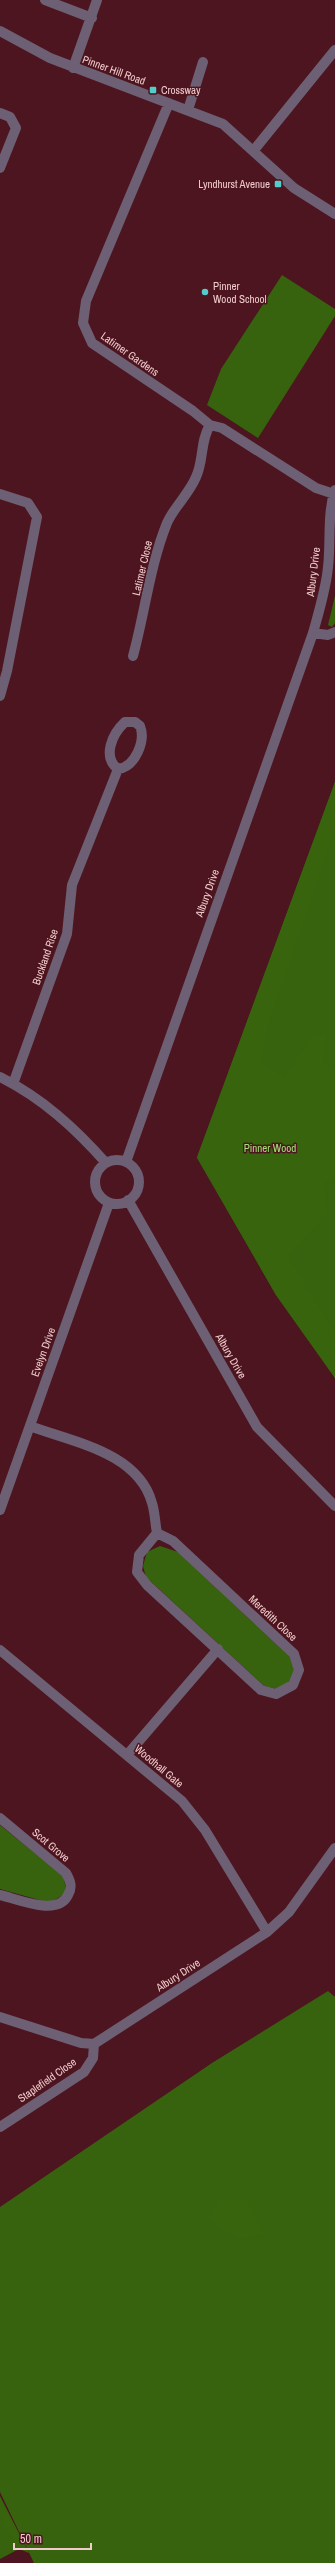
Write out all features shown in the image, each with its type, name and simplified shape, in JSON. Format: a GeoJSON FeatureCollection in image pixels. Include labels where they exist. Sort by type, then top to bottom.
{"type":"FeatureCollection","features":[{"type":"Feature","properties":{"kind":"street"},"geometry":{"type":"LineString","coordinates":[[45,0],[92,18]]}},
{"type":"Feature","properties":{"kind":"street"},"geometry":{"type":"LineString","coordinates":[[73,68],[92,18],[97,0]]}},
{"type":"Feature","properties":{"kind":"street","name":"Pinner Hill Road"},"geometry":{"type":"LineString","coordinates":[[0,31],[50,58],[73,68],[223,124],[254,150],[294,188],[335,214]]}},
{"type":"Feature","properties":{"kind":"street"},"geometry":{"type":"LineString","coordinates":[[254,150],[335,50]]}},
{"type":"Feature","properties":{"kind":"street"},"geometry":{"type":"LineString","coordinates":[[188,110],[203,62]]}},
{"type":"Feature","properties":{"kind":"street","name":"Latimer Gardens"},"geometry":{"type":"LineString","coordinates":[[169,103],[157,126],[86,301],[83,323],[92,343],[193,411],[210,425],[222,428],[316,488],[334,492]]}},
{"type":"Feature","properties":{"kind":"street"},"geometry":{"type":"LineString","coordinates":[[0,113],[10,116],[16,128],[0,168]]}},
{"type":"Feature","properties":{"kind":"street","name":"Latimer Close"},"geometry":{"type":"LineString","coordinates":[[133,656],[143,619],[155,554],[168,521],[197,477],[202,458],[203,436],[210,425]]}},
{"type":"Feature","properties":{"kind":"street","name":"Albury Drive"},"geometry":{"type":"LineString","coordinates":[[126,1162],[313,633],[324,594],[328,566],[334,492]]}},
{"type":"Feature","properties":{"kind":"street"},"geometry":{"type":"LineString","coordinates":[[0,494],[28,503],[37,517],[8,671],[0,696]]}},
{"type":"Feature","properties":{"kind":"street"},"geometry":{"type":"LineString","coordinates":[[313,633],[328,635],[335,632]]}},
{"type":"Feature","properties":{"kind":"street"},"geometry":{"type":"LineString","coordinates":[[125,722],[135,722],[140,726],[142,737],[134,761],[127,767],[118,769],[108,759],[108,754],[119,728],[125,722]]}},
{"type":"Feature","properties":{"kind":"street","name":"Buckland Rise"},"geometry":{"type":"LineString","coordinates":[[13,1084],[67,934],[72,885],[118,769]]}},
{"type":"Feature","properties":{"kind":"street"},"geometry":{"type":"LineString","coordinates":[[0,1077],[47,1106],[79,1133],[106,1163]]}},
{"type":"Feature","properties":{"kind":"street"},"geometry":{"type":"LineString","coordinates":[[112,1160],[126,1162],[131,1165],[138,1177],[137,1190],[128,1200],[122,1203],[109,1203],[102,1198],[95,1187],[97,1173],[106,1163],[112,1160]]}},
{"type":"Feature","properties":{"kind":"street","name":"Albury Drive"},"geometry":{"type":"LineString","coordinates":[[128,1200],[257,1426],[335,1506]]}},
{"type":"Feature","properties":{"kind":"street","name":"Evelyn Drive"},"geometry":{"type":"LineString","coordinates":[[0,1510],[109,1203]]}},
{"type":"Feature","properties":{"kind":"street"},"geometry":{"type":"LineString","coordinates":[[30,1426],[113,1456],[137,1475],[152,1502],[156,1533]]}},
{"type":"Feature","properties":{"kind":"street","name":"Meredith Close"},"geometry":{"type":"LineString","coordinates":[[156,1533],[172,1541],[294,1654],[298,1670],[293,1685],[276,1694],[261,1690],[147,1585],[137,1572],[139,1555],[156,1533]]}},
{"type":"Feature","properties":{"kind":"street"},"geometry":{"type":"LineString","coordinates":[[127,1755],[218,1649]]}},
{"type":"Feature","properties":{"kind":"street","name":"Woodhall Gate"},"geometry":{"type":"LineString","coordinates":[[0,1650],[182,1801],[205,1830],[267,1932]]}},
{"type":"Feature","properties":{"kind":"street","name":"Scot Grove"},"geometry":{"type":"LineString","coordinates":[[0,1818],[66,1873],[71,1881],[70,1891],[66,1901],[57,1906],[47,1906],[0,1895]]}},
{"type":"Feature","properties":{"kind":"street","name":"Albury Drive"},"geometry":{"type":"LineString","coordinates":[[94,2044],[267,1932],[289,1912],[335,1848]]}},
{"type":"Feature","properties":{"kind":"street"},"geometry":{"type":"LineString","coordinates":[[0,2017],[81,2044],[94,2044]]}},
{"type":"Feature","properties":{"kind":"street","name":"Staplefield Close"},"geometry":{"type":"LineString","coordinates":[[0,2126],[84,2072],[92,2058],[94,2044]]}},
{"type":"Feature","properties":{"kind":"green space"},"geometry":{"type":"Polygon","coordinates":[[[282,275],[335,309],[335,316],[258,438],[207,405],[221,369],[282,275]]]}},
{"type":"Feature","properties":{"kind":"green space"},"geometry":{"type":"Polygon","coordinates":[[[335,596],[335,623],[332,627],[328,625],[335,596]]]}},
{"type":"Feature","properties":{"kind":"green space","name":"Pinner Wood"},"geometry":{"type":"Polygon","coordinates":[[[335,782],[335,1378],[276,1295],[197,1158],[335,782]]]}},
{"type":"Feature","properties":{"kind":"green space","name":"Pinner Wood"},"geometry":{"type":"Polygon","coordinates":[[[335,782],[335,831],[267,1029],[262,1062],[284,1077],[311,1038],[326,1033],[323,1064],[335,1070],[335,1178],[324,1184],[328,1213],[288,1256],[335,1333],[335,1378],[276,1295],[197,1157],[335,782]]]}},
{"type":"Feature","properties":{"kind":"green space"},"geometry":{"type":"Polygon","coordinates":[[[160,1546],[178,1552],[290,1657],[295,1669],[289,1683],[277,1689],[264,1686],[146,1577],[143,1566],[147,1552],[160,1546]]]}},
{"type":"Feature","properties":{"kind":"green space"},"geometry":{"type":"Polygon","coordinates":[[[0,1825],[64,1877],[66,1893],[50,1903],[0,1889],[0,1825]]]}},
{"type":"Feature","properties":{"kind":"green space"},"geometry":{"type":"Polygon","coordinates":[[[328,1991],[335,1997],[335,2563],[34,2563],[0,2492],[0,2207],[212,2063],[328,1991]]]}},
{"type":"Feature","properties":{"kind":"green space"},"geometry":{"type":"Polygon","coordinates":[[[246,2198],[264,2234],[242,2240],[222,2230],[210,2218],[219,2200],[246,2198]]]}},
{"type":"Feature","properties":{"kind":"green space"},"geometry":{"type":"Polygon","coordinates":[[[0,2496],[29,2553],[17,2548],[0,2516],[0,2496]]]}},
{"type":"Feature","properties":{"kind":"green space"},"geometry":{"type":"Polygon","coordinates":[[[0,2500],[19,2549],[0,2559],[0,2500]]]}},
{"type":"Feature","properties":{"kind":"place","name":"Crossway"},"geometry":{"type":"Point","coordinates":[153,90]}},
{"type":"Feature","properties":{"kind":"place","name":"Lyndhurst Avenue"},"geometry":{"type":"Point","coordinates":[278,184]}},
{"type":"Feature","properties":{"kind":"place","name":"Pinner Wood School"},"geometry":{"type":"Point","coordinates":[205,292]}}]}
